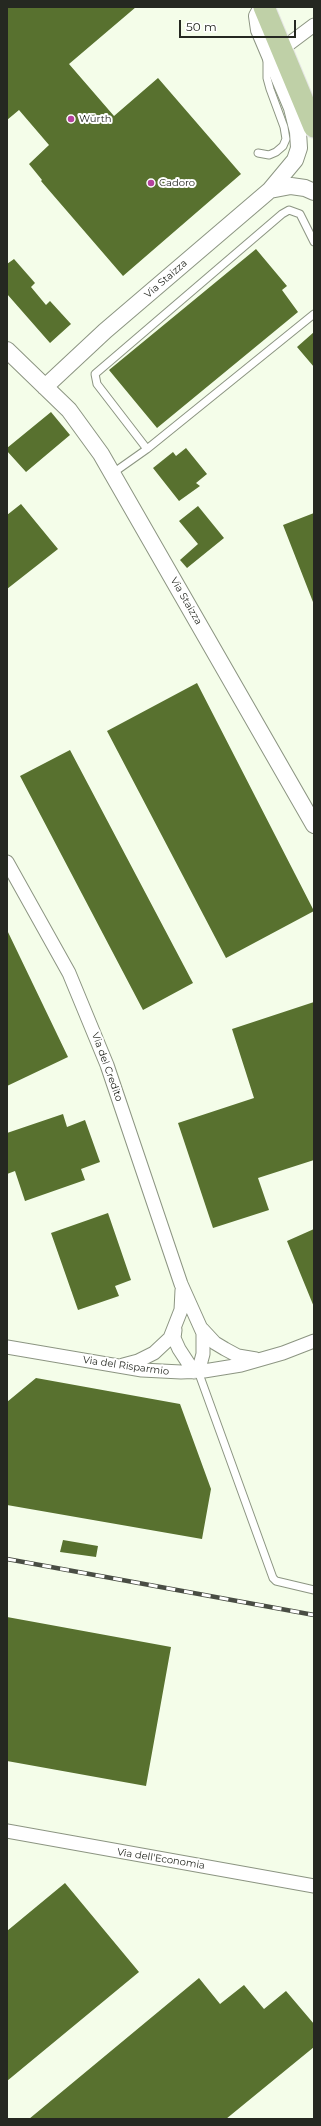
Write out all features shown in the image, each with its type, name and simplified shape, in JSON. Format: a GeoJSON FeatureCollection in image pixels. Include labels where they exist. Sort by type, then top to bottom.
{"type":"FeatureCollection","features":[{"type":"Feature","properties":{"kind":"main road"},"geometry":{"type":"LineString","coordinates":[[263,7],[275,51],[314,127]]}},
{"type":"Feature","properties":{"kind":"street"},"geometry":{"type":"LineString","coordinates":[[275,51],[314,25]]}},
{"type":"Feature","properties":{"kind":"street","name":"Via Staizza"},"geometry":{"type":"LineString","coordinates":[[46,387],[105,331],[270,190],[295,160],[299,148],[299,138],[294,115],[275,51]]}},
{"type":"Feature","properties":{"kind":"street","name":"Via Staizza"},"geometry":{"type":"LineString","coordinates":[[270,190],[291,186],[305,188],[314,192]]}},
{"type":"Feature","properties":{"kind":"street","name":"Via Staizza"},"geometry":{"type":"LineString","coordinates":[[7,350],[46,387],[81,426],[113,473],[314,825]]}},
{"type":"Feature","properties":{"kind":"street","name":"Via del Credito"},"geometry":{"type":"LineString","coordinates":[[7,862],[66,968],[86,1012],[119,1100],[181,1284],[201,1326],[204,1339],[204,1351],[200,1365],[196,1372],[177,1346],[174,1338],[183,1304],[181,1284]]}},
{"type":"Feature","properties":{"kind":"street","name":"Via del Credito"},"geometry":{"type":"LineString","coordinates":[[201,1326],[215,1343],[230,1352],[243,1357],[262,1360]]}},
{"type":"Feature","properties":{"kind":"street","name":"Via del Credito"},"geometry":{"type":"LineString","coordinates":[[117,1366],[133,1363],[154,1353],[168,1340],[175,1330]]}},
{"type":"Feature","properties":{"kind":"street","name":"Via del Risparmio"},"geometry":{"type":"LineString","coordinates":[[7,1347],[117,1366],[155,1371],[196,1372],[262,1360],[314,1342]]}},
{"type":"Feature","properties":{"kind":"street","name":"Via dell'Economia"},"geometry":{"type":"LineString","coordinates":[[7,1831],[314,1886]]}},
{"type":"Feature","properties":{"kind":"lane"},"geometry":{"type":"LineString","coordinates":[[258,153],[273,154],[283,146],[286,139],[284,127],[267,78],[275,51]]}},
{"type":"Feature","properties":{"kind":"lane"},"geometry":{"type":"LineString","coordinates":[[147,449],[98,386],[95,374],[273,221],[289,210],[294,210],[300,214],[305,221],[314,242]]}},
{"type":"Feature","properties":{"kind":"lane"},"geometry":{"type":"LineString","coordinates":[[113,473],[147,449],[314,314]]}},
{"type":"Feature","properties":{"kind":"lane"},"geometry":{"type":"LineString","coordinates":[[196,1372],[273,1578],[276,1582],[314,1590]]}},
{"type":"Feature","properties":{"kind":"building"},"geometry":{"type":"Polygon","coordinates":[[[7,7],[136,7],[69,64],[114,116],[158,78],[241,174],[123,276],[41,181],[42,180],[29,164],[49,145],[19,110],[7,120],[7,7]]]}},
{"type":"Feature","properties":{"kind":"building"},"geometry":{"type":"Polygon","coordinates":[[[256,249],[287,286],[282,290],[298,312],[157,428],[109,370],[256,249]]]}},
{"type":"Feature","properties":{"kind":"building"},"geometry":{"type":"Polygon","coordinates":[[[14,259],[35,283],[31,287],[46,305],[50,301],[71,324],[50,343],[7,294],[7,264],[14,259]]]}},
{"type":"Feature","properties":{"kind":"building"},"geometry":{"type":"Polygon","coordinates":[[[314,332],[314,367],[297,347],[314,332]]]}},
{"type":"Feature","properties":{"kind":"building"},"geometry":{"type":"Polygon","coordinates":[[[51,412],[70,435],[26,472],[7,451],[7,448],[51,412]]]}},
{"type":"Feature","properties":{"kind":"building"},"geometry":{"type":"Polygon","coordinates":[[[186,448],[207,474],[196,483],[200,486],[179,501],[153,468],[173,452],[176,456],[186,448]]]}},
{"type":"Feature","properties":{"kind":"building"},"geometry":{"type":"Polygon","coordinates":[[[21,504],[58,549],[7,589],[7,515],[21,504]]]}},
{"type":"Feature","properties":{"kind":"building"},"geometry":{"type":"Polygon","coordinates":[[[198,506],[224,538],[187,568],[180,560],[198,544],[179,521],[198,506]]]}},
{"type":"Feature","properties":{"kind":"building"},"geometry":{"type":"Polygon","coordinates":[[[314,513],[314,602],[313,602],[283,525],[314,513]]]}},
{"type":"Feature","properties":{"kind":"building"},"geometry":{"type":"Polygon","coordinates":[[[197,683],[314,911],[226,958],[107,731],[197,683]]]}},
{"type":"Feature","properties":{"kind":"building"},"geometry":{"type":"Polygon","coordinates":[[[70,750],[193,983],[143,1010],[20,776],[70,750]]]}},
{"type":"Feature","properties":{"kind":"building"},"geometry":{"type":"Polygon","coordinates":[[[7,930],[68,1057],[7,1086],[7,930]]]}},
{"type":"Feature","properties":{"kind":"building"},"geometry":{"type":"Polygon","coordinates":[[[314,1002],[314,1160],[258,1178],[269,1210],[213,1228],[178,1123],[254,1098],[232,1029],[314,1002]]]}},
{"type":"Feature","properties":{"kind":"building"},"geometry":{"type":"Polygon","coordinates":[[[63,1114],[67,1127],[85,1120],[100,1162],[81,1169],[85,1180],[25,1201],[15,1171],[7,1174],[7,1133],[63,1114]]]}},
{"type":"Feature","properties":{"kind":"building"},"geometry":{"type":"Polygon","coordinates":[[[108,1213],[131,1280],[115,1286],[119,1296],[78,1310],[51,1233],[108,1213]]]}},
{"type":"Feature","properties":{"kind":"building"},"geometry":{"type":"Polygon","coordinates":[[[314,1229],[314,1307],[287,1241],[314,1229]]]}},
{"type":"Feature","properties":{"kind":"building"},"geometry":{"type":"Polygon","coordinates":[[[36,1378],[180,1404],[211,1489],[202,1539],[7,1505],[7,1402],[36,1378]]]}},
{"type":"Feature","properties":{"kind":"building"},"geometry":{"type":"Polygon","coordinates":[[[63,1540],[98,1546],[96,1557],[60,1552],[63,1540]]]}},
{"type":"Feature","properties":{"kind":"building"},"geometry":{"type":"Polygon","coordinates":[[[7,1617],[171,1647],[146,1786],[7,1761],[7,1617]]]}},
{"type":"Feature","properties":{"kind":"building"},"geometry":{"type":"Polygon","coordinates":[[[65,1883],[139,1972],[7,2081],[7,1931],[65,1883]]]}},
{"type":"Feature","properties":{"kind":"building"},"geometry":{"type":"Polygon","coordinates":[[[199,1978],[220,2004],[244,1985],[264,2009],[286,1991],[314,2024],[314,2047],[226,2119],[29,2119],[199,1978]]]}},
{"type":"Feature","properties":{"kind":"railway"},"geometry":{"type":"LineString","coordinates":[[7,1559],[314,1615]]}},
{"type":"Feature","properties":{"kind":"place","name":"Würth"},"geometry":{"type":"Point","coordinates":[71,119]}},
{"type":"Feature","properties":{"kind":"place","name":"Cadoro"},"geometry":{"type":"Point","coordinates":[151,183]}}]}
